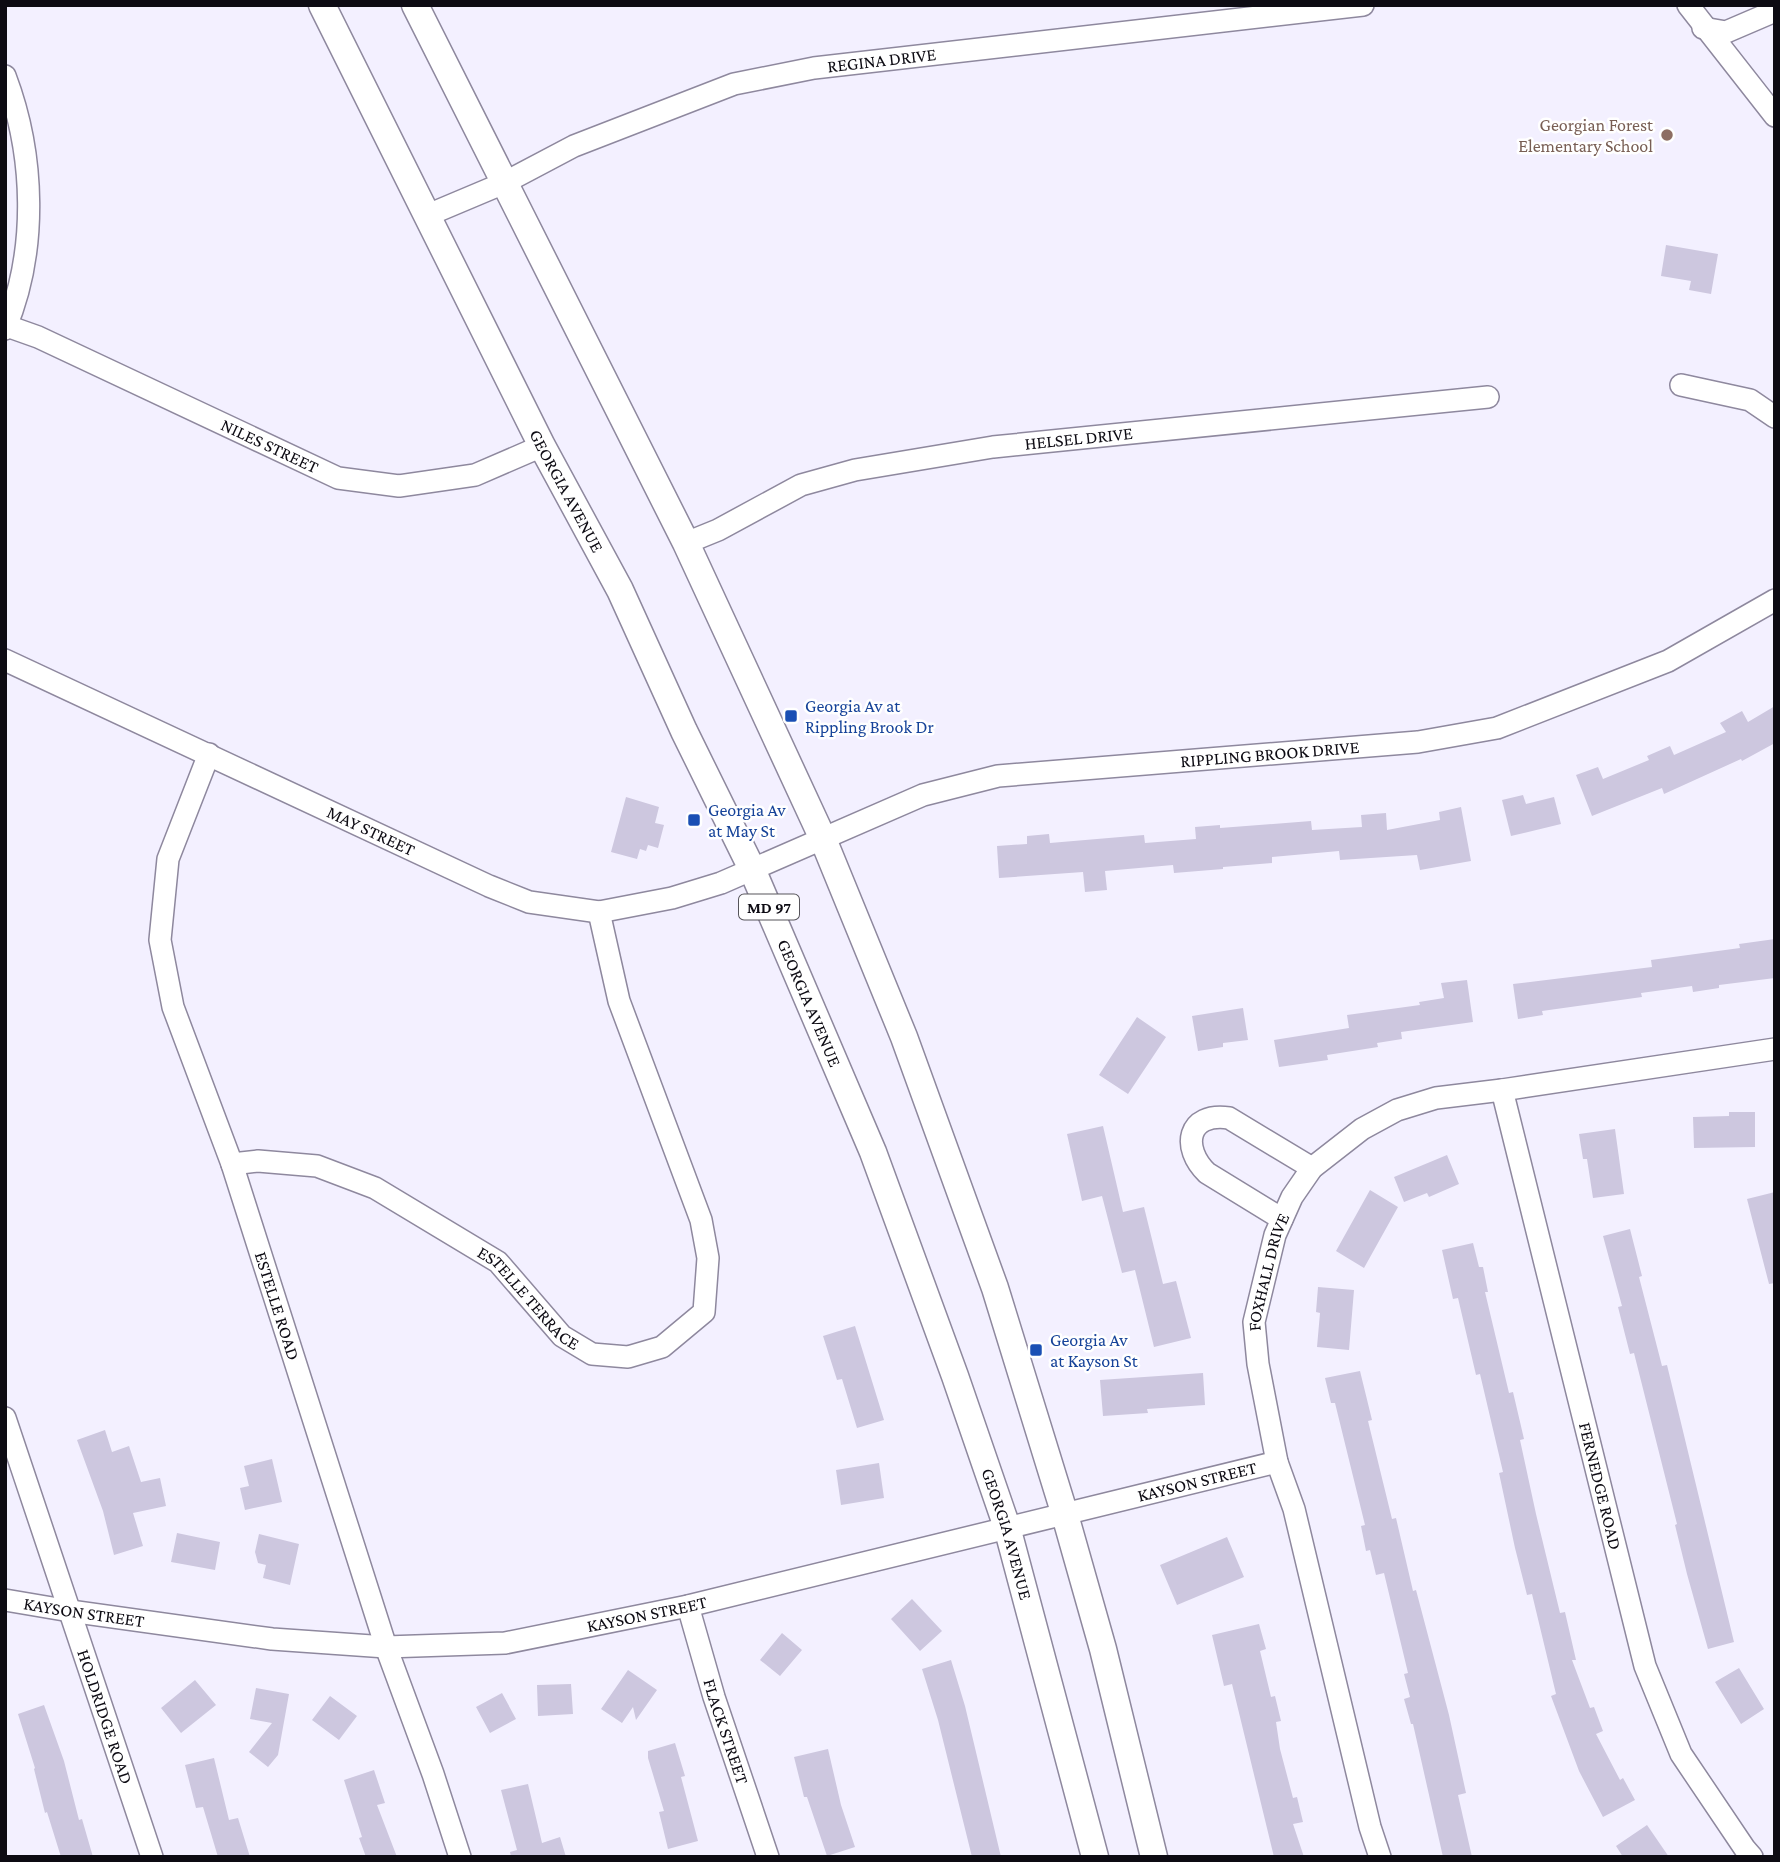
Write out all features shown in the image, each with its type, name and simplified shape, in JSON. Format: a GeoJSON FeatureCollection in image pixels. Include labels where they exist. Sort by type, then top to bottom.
{"type":"FeatureCollection","features":[{"type":"Feature","properties":{"kind":"main road","name":"GEORGIA AVENUE"},"geometry":{"type":"LineString","coordinates":[[322,5],[542,446],[620,590],[684,731],[752,869],[873,1152],[1007,1527],[1095,1857]]}},
{"type":"Feature","properties":{"kind":"main road"},"geometry":{"type":"LineString","coordinates":[[415,5],[687,543],[824,839],[904,1037],[995,1288],[1065,1515],[1103,1649],[1154,1857]]}},
{"type":"Feature","properties":{"kind":"street","name":"REGINA DRIVE"},"geometry":{"type":"LineString","coordinates":[[428,215],[504,183],[574,146],[734,84],[814,68],[1208,13],[1363,5]]}},
{"type":"Feature","properties":{"kind":"street"},"geometry":{"type":"LineString","coordinates":[[1688,5],[1703,28],[1775,116]]}},
{"type":"Feature","properties":{"kind":"street"},"geometry":{"type":"LineString","coordinates":[[1703,28],[1726,32],[1775,11]]}},
{"type":"Feature","properties":{"kind":"street"},"geometry":{"type":"LineString","coordinates":[[5,76],[27,163],[26,253],[6,327]]}},
{"type":"Feature","properties":{"kind":"street","name":"NILES STREET"},"geometry":{"type":"LineString","coordinates":[[6,327],[50,343],[338,478],[399,486],[475,475],[542,446]]}},
{"type":"Feature","properties":{"kind":"street"},"geometry":{"type":"LineString","coordinates":[[1681,385],[1750,400],[1775,416]]}},
{"type":"Feature","properties":{"kind":"street","name":"HELSEL DRIVE"},"geometry":{"type":"LineString","coordinates":[[687,543],[718,530],[801,485],[855,470],[993,447],[1488,397]]}},
{"type":"Feature","properties":{"kind":"street","name":"RIPPLING BROOK DRIVE"},"geometry":{"type":"LineString","coordinates":[[752,869],[923,795],[998,776],[1418,742],[1497,728],[1668,661],[1775,600]]}},
{"type":"Feature","properties":{"kind":"street","name":"MAY STREET"},"geometry":{"type":"LineString","coordinates":[[5,660],[489,886],[529,902],[599,912],[672,898],[721,883],[752,869]]}},
{"type":"Feature","properties":{"kind":"street","name":"ESTELLE ROAD"},"geometry":{"type":"LineString","coordinates":[[209,754],[168,859],[160,940],[173,1007],[232,1164],[386,1647],[433,1774],[460,1857]]}},
{"type":"Feature","properties":{"kind":"street","name":"ESTELLE TERRACE"},"geometry":{"type":"LineString","coordinates":[[232,1164],[258,1161],[317,1167],[375,1188],[498,1262],[562,1336],[592,1354],[628,1357],[662,1347],[704,1312],[708,1258],[701,1220],[619,1001],[599,912]]}},
{"type":"Feature","properties":{"kind":"street","name":"FOXHALL DRIVE"},"geometry":{"type":"LineString","coordinates":[[1380,1857],[1370,1827],[1294,1509],[1277,1462],[1258,1364],[1254,1322],[1275,1235],[1292,1198],[1312,1168],[1362,1129],[1396,1110],[1436,1098],[1775,1049]]}},
{"type":"Feature","properties":{"kind":"street","name":"FERNEDGE ROAD"},"geometry":{"type":"LineString","coordinates":[[1502,1090],[1645,1667],[1681,1754],[1752,1857]]}},
{"type":"Feature","properties":{"kind":"street"},"geometry":{"type":"LineString","coordinates":[[1282,1219],[1207,1173],[1197,1163],[1191,1144],[1199,1121],[1214,1116],[1229,1118],[1312,1168]]}},
{"type":"Feature","properties":{"kind":"street","name":"HOLDRIDGE ROAD"},"geometry":{"type":"LineString","coordinates":[[5,1418],[152,1857]]}},
{"type":"Feature","properties":{"kind":"street","name":"KAYSON STREET"},"geometry":{"type":"LineString","coordinates":[[5,1600],[272,1639],[386,1647],[505,1643],[688,1606],[1277,1462]]}},
{"type":"Feature","properties":{"kind":"street","name":"FLACK STREET"},"geometry":{"type":"LineString","coordinates":[[688,1606],[714,1698],[768,1857]]}},
{"type":"Feature","properties":{"kind":"building"},"geometry":{"type":"Polygon","coordinates":[[[1666,245],[1718,254],[1711,294],[1689,290],[1691,281],[1661,276],[1666,245]]]}},
{"type":"Feature","properties":{"kind":"building"},"geometry":{"type":"Polygon","coordinates":[[[1775,706],[1775,743],[1742,761],[1741,759],[1664,794],[1662,788],[1592,816],[1576,775],[1598,767],[1603,779],[1649,760],[1647,756],[1670,746],[1674,755],[1726,732],[1720,723],[1742,711],[1748,722],[1775,706]]]}},
{"type":"Feature","properties":{"kind":"building"},"geometry":{"type":"Polygon","coordinates":[[[1523,795],[1526,804],[1554,797],[1561,824],[1511,836],[1502,800],[1523,795]]]}},
{"type":"Feature","properties":{"kind":"building"},"geometry":{"type":"Polygon","coordinates":[[[626,797],[659,807],[655,823],[664,825],[658,848],[648,845],[646,851],[640,849],[637,859],[611,852],[626,797]]]}},
{"type":"Feature","properties":{"kind":"building"},"geometry":{"type":"Polygon","coordinates":[[[1461,807],[1471,861],[1420,870],[1417,855],[1340,860],[1339,851],[1272,857],[1272,863],[1223,869],[1174,873],[1173,865],[1105,871],[1107,890],[1085,892],[1083,872],[999,878],[997,846],[1027,844],[1027,836],[1049,834],[1050,843],[1144,835],[1145,843],[1196,839],[1195,827],[1220,825],[1220,828],[1311,821],[1312,830],[1362,827],[1361,815],[1386,813],[1387,830],[1440,820],[1439,812],[1461,807]]]}},
{"type":"Feature","properties":{"kind":"building"},"geometry":{"type":"Polygon","coordinates":[[[1775,939],[1775,978],[1719,985],[1719,988],[1693,992],[1692,986],[1641,993],[1642,997],[1542,1011],[1543,1015],[1518,1019],[1513,984],[1652,967],[1651,960],[1740,948],[1739,944],[1775,939]]]}},
{"type":"Feature","properties":{"kind":"building"},"geometry":{"type":"Polygon","coordinates":[[[1467,980],[1473,1022],[1401,1032],[1402,1039],[1377,1043],[1378,1047],[1327,1055],[1328,1060],[1279,1067],[1274,1040],[1349,1028],[1347,1015],[1420,1005],[1419,1002],[1444,998],[1441,983],[1467,980]]]}},
{"type":"Feature","properties":{"kind":"building"},"geometry":{"type":"Polygon","coordinates":[[[1243,1008],[1248,1040],[1223,1043],[1223,1047],[1198,1051],[1192,1016],[1243,1008]]]}},
{"type":"Feature","properties":{"kind":"building"},"geometry":{"type":"Polygon","coordinates":[[[1137,1017],[1166,1037],[1128,1094],[1099,1075],[1137,1017]]]}},
{"type":"Feature","properties":{"kind":"building"},"geometry":{"type":"Polygon","coordinates":[[[1729,1112],[1755,1112],[1755,1147],[1694,1148],[1693,1117],[1729,1116],[1729,1112]]]}},
{"type":"Feature","properties":{"kind":"building"},"geometry":{"type":"Polygon","coordinates":[[[1103,1126],[1123,1212],[1144,1207],[1163,1284],[1176,1281],[1191,1338],[1154,1347],[1135,1270],[1122,1273],[1102,1196],[1082,1201],[1067,1134],[1103,1126]]]}},
{"type":"Feature","properties":{"kind":"building"},"geometry":{"type":"Polygon","coordinates":[[[1615,1129],[1624,1194],[1593,1198],[1587,1159],[1583,1159],[1579,1134],[1615,1129]]]}},
{"type":"Feature","properties":{"kind":"building"},"geometry":{"type":"Polygon","coordinates":[[[1447,1155],[1459,1184],[1429,1197],[1427,1193],[1404,1202],[1394,1177],[1447,1155]]]}},
{"type":"Feature","properties":{"kind":"building"},"geometry":{"type":"Polygon","coordinates":[[[1370,1190],[1398,1207],[1364,1268],[1336,1251],[1370,1190]]]}},
{"type":"Feature","properties":{"kind":"building"},"geometry":{"type":"Polygon","coordinates":[[[1775,1192],[1775,1283],[1769,1284],[1747,1199],[1775,1192]]]}},
{"type":"Feature","properties":{"kind":"building"},"geometry":{"type":"Polygon","coordinates":[[[1630,1229],[1642,1276],[1639,1277],[1662,1366],[1667,1365],[1734,1642],[1708,1649],[1687,1574],[1634,1353],[1630,1354],[1618,1307],[1622,1306],[1603,1236],[1630,1229]]]}},
{"type":"Feature","properties":{"kind":"building"},"geometry":{"type":"Polygon","coordinates":[[[1473,1243],[1479,1267],[1483,1267],[1488,1292],[1485,1292],[1509,1393],[1513,1392],[1524,1439],[1520,1440],[1536,1514],[1560,1613],[1565,1612],[1576,1660],[1572,1660],[1590,1708],[1594,1707],[1603,1731],[1596,1734],[1620,1780],[1623,1778],[1635,1800],[1603,1817],[1579,1771],[1551,1696],[1556,1694],[1532,1594],[1527,1595],[1515,1548],[1499,1473],[1503,1472],[1480,1374],[1476,1375],[1458,1298],[1453,1299],[1442,1250],[1473,1243]]]}},
{"type":"Feature","properties":{"kind":"building"},"geometry":{"type":"Polygon","coordinates":[[[1318,1287],[1354,1290],[1349,1350],[1317,1347],[1320,1313],[1316,1312],[1318,1287]]]}},
{"type":"Feature","properties":{"kind":"building"},"geometry":{"type":"Polygon","coordinates":[[[855,1326],[884,1420],[857,1428],[842,1379],[837,1380],[823,1336],[855,1326]]]}},
{"type":"Feature","properties":{"kind":"building"},"geometry":{"type":"Polygon","coordinates":[[[1360,1371],[1372,1420],[1368,1421],[1392,1519],[1396,1518],[1413,1591],[1416,1590],[1449,1715],[1466,1793],[1458,1795],[1472,1857],[1443,1857],[1413,1724],[1404,1699],[1410,1697],[1404,1674],[1408,1673],[1384,1573],[1376,1575],[1370,1550],[1366,1551],[1361,1526],[1365,1525],[1335,1403],[1331,1403],[1325,1378],[1360,1371]]]}},
{"type":"Feature","properties":{"kind":"building"},"geometry":{"type":"Polygon","coordinates":[[[1203,1373],[1205,1405],[1147,1409],[1148,1413],[1103,1416],[1100,1380],[1203,1373]]]}},
{"type":"Feature","properties":{"kind":"building"},"geometry":{"type":"Polygon","coordinates":[[[105,1430],[112,1452],[129,1446],[141,1482],[160,1478],[166,1506],[133,1513],[143,1546],[114,1555],[103,1511],[77,1440],[105,1430]]]}},
{"type":"Feature","properties":{"kind":"building"},"geometry":{"type":"Polygon","coordinates":[[[272,1459],[282,1502],[245,1510],[240,1488],[249,1486],[244,1466],[272,1459]]]}},
{"type":"Feature","properties":{"kind":"building"},"geometry":{"type":"Polygon","coordinates":[[[879,1463],[884,1498],[841,1505],[836,1470],[879,1463]]]}},
{"type":"Feature","properties":{"kind":"building"},"geometry":{"type":"Polygon","coordinates":[[[177,1533],[220,1542],[215,1570],[171,1562],[177,1533]]]}},
{"type":"Feature","properties":{"kind":"building"},"geometry":{"type":"Polygon","coordinates":[[[259,1534],[299,1544],[290,1585],[263,1578],[266,1565],[258,1563],[255,1552],[259,1534]]]}},
{"type":"Feature","properties":{"kind":"building"},"geometry":{"type":"Polygon","coordinates":[[[1227,1537],[1244,1577],[1177,1605],[1160,1565],[1227,1537]]]}},
{"type":"Feature","properties":{"kind":"building"},"geometry":{"type":"Polygon","coordinates":[[[912,1599],[942,1631],[920,1651],[891,1619],[912,1599]]]}},
{"type":"Feature","properties":{"kind":"building"},"geometry":{"type":"Polygon","coordinates":[[[1259,1624],[1266,1649],[1260,1651],[1271,1697],[1275,1696],[1281,1721],[1276,1722],[1280,1749],[1293,1798],[1297,1797],[1303,1822],[1293,1824],[1304,1857],[1274,1857],[1232,1684],[1224,1686],[1212,1635],[1259,1624]]]}},
{"type":"Feature","properties":{"kind":"building"},"geometry":{"type":"Polygon","coordinates":[[[782,1633],[802,1650],[780,1676],[760,1660],[782,1633]]]}},
{"type":"Feature","properties":{"kind":"building"},"geometry":{"type":"Polygon","coordinates":[[[951,1660],[965,1706],[1001,1857],[972,1857],[938,1720],[922,1669],[951,1660]]]}},
{"type":"Feature","properties":{"kind":"building"},"geometry":{"type":"Polygon","coordinates":[[[1739,1668],[1764,1709],[1741,1724],[1715,1682],[1739,1668]]]}},
{"type":"Feature","properties":{"kind":"building"},"geometry":{"type":"Polygon","coordinates":[[[628,1670],[657,1690],[636,1720],[633,1707],[622,1723],[601,1709],[628,1670]]]}},
{"type":"Feature","properties":{"kind":"building"},"geometry":{"type":"Polygon","coordinates":[[[195,1680],[216,1705],[181,1733],[161,1708],[195,1680]]]}},
{"type":"Feature","properties":{"kind":"building"},"geometry":{"type":"Polygon","coordinates":[[[571,1684],[573,1714],[538,1716],[537,1685],[571,1684]]]}},
{"type":"Feature","properties":{"kind":"building"},"geometry":{"type":"Polygon","coordinates":[[[256,1688],[289,1694],[278,1755],[268,1767],[249,1752],[272,1723],[250,1719],[256,1688]]]}},
{"type":"Feature","properties":{"kind":"building"},"geometry":{"type":"Polygon","coordinates":[[[502,1693],[516,1719],[490,1733],[476,1707],[502,1693]]]}},
{"type":"Feature","properties":{"kind":"building"},"geometry":{"type":"Polygon","coordinates":[[[330,1696],[357,1716],[339,1740],[312,1720],[330,1696]]]}},
{"type":"Feature","properties":{"kind":"building"},"geometry":{"type":"Polygon","coordinates":[[[44,1705],[93,1857],[61,1857],[47,1812],[45,1813],[35,1768],[18,1714],[44,1705]]]}},
{"type":"Feature","properties":{"kind":"building"},"geometry":{"type":"Polygon","coordinates":[[[675,1743],[685,1776],[681,1777],[698,1841],[668,1849],[659,1812],[664,1811],[648,1751],[675,1743]]]}},
{"type":"Feature","properties":{"kind":"building"},"geometry":{"type":"Polygon","coordinates":[[[828,1749],[841,1805],[855,1847],[827,1856],[807,1797],[804,1797],[794,1757],[828,1749]]]}},
{"type":"Feature","properties":{"kind":"building"},"geometry":{"type":"Polygon","coordinates":[[[214,1758],[229,1820],[238,1818],[250,1857],[218,1857],[203,1807],[196,1808],[185,1765],[214,1758]]]}},
{"type":"Feature","properties":{"kind":"building"},"geometry":{"type":"Polygon","coordinates":[[[374,1770],[385,1803],[377,1805],[397,1857],[366,1857],[359,1838],[362,1837],[344,1780],[374,1770]]]}},
{"type":"Feature","properties":{"kind":"building"},"geometry":{"type":"Polygon","coordinates":[[[528,1784],[542,1843],[560,1837],[566,1857],[511,1857],[510,1852],[517,1850],[501,1790],[528,1784]]]}},
{"type":"Feature","properties":{"kind":"building"},"geometry":{"type":"Polygon","coordinates":[[[1647,1825],[1669,1857],[1623,1857],[1616,1846],[1647,1825]]]}},
{"type":"Feature","properties":{"kind":"place","name":"Georgian Forest Elementary School"},"geometry":{"type":"Point","coordinates":[1667,135]}},
{"type":"Feature","properties":{"kind":"place","name":"Georgia Av at Rippling Brook Dr"},"geometry":{"type":"Point","coordinates":[791,716]}},
{"type":"Feature","properties":{"kind":"place","name":"Georgia Av at May St"},"geometry":{"type":"Point","coordinates":[694,820]}},
{"type":"Feature","properties":{"kind":"place","name":"Georgia Av at Kayson St"},"geometry":{"type":"Point","coordinates":[1036,1350]}}]}
